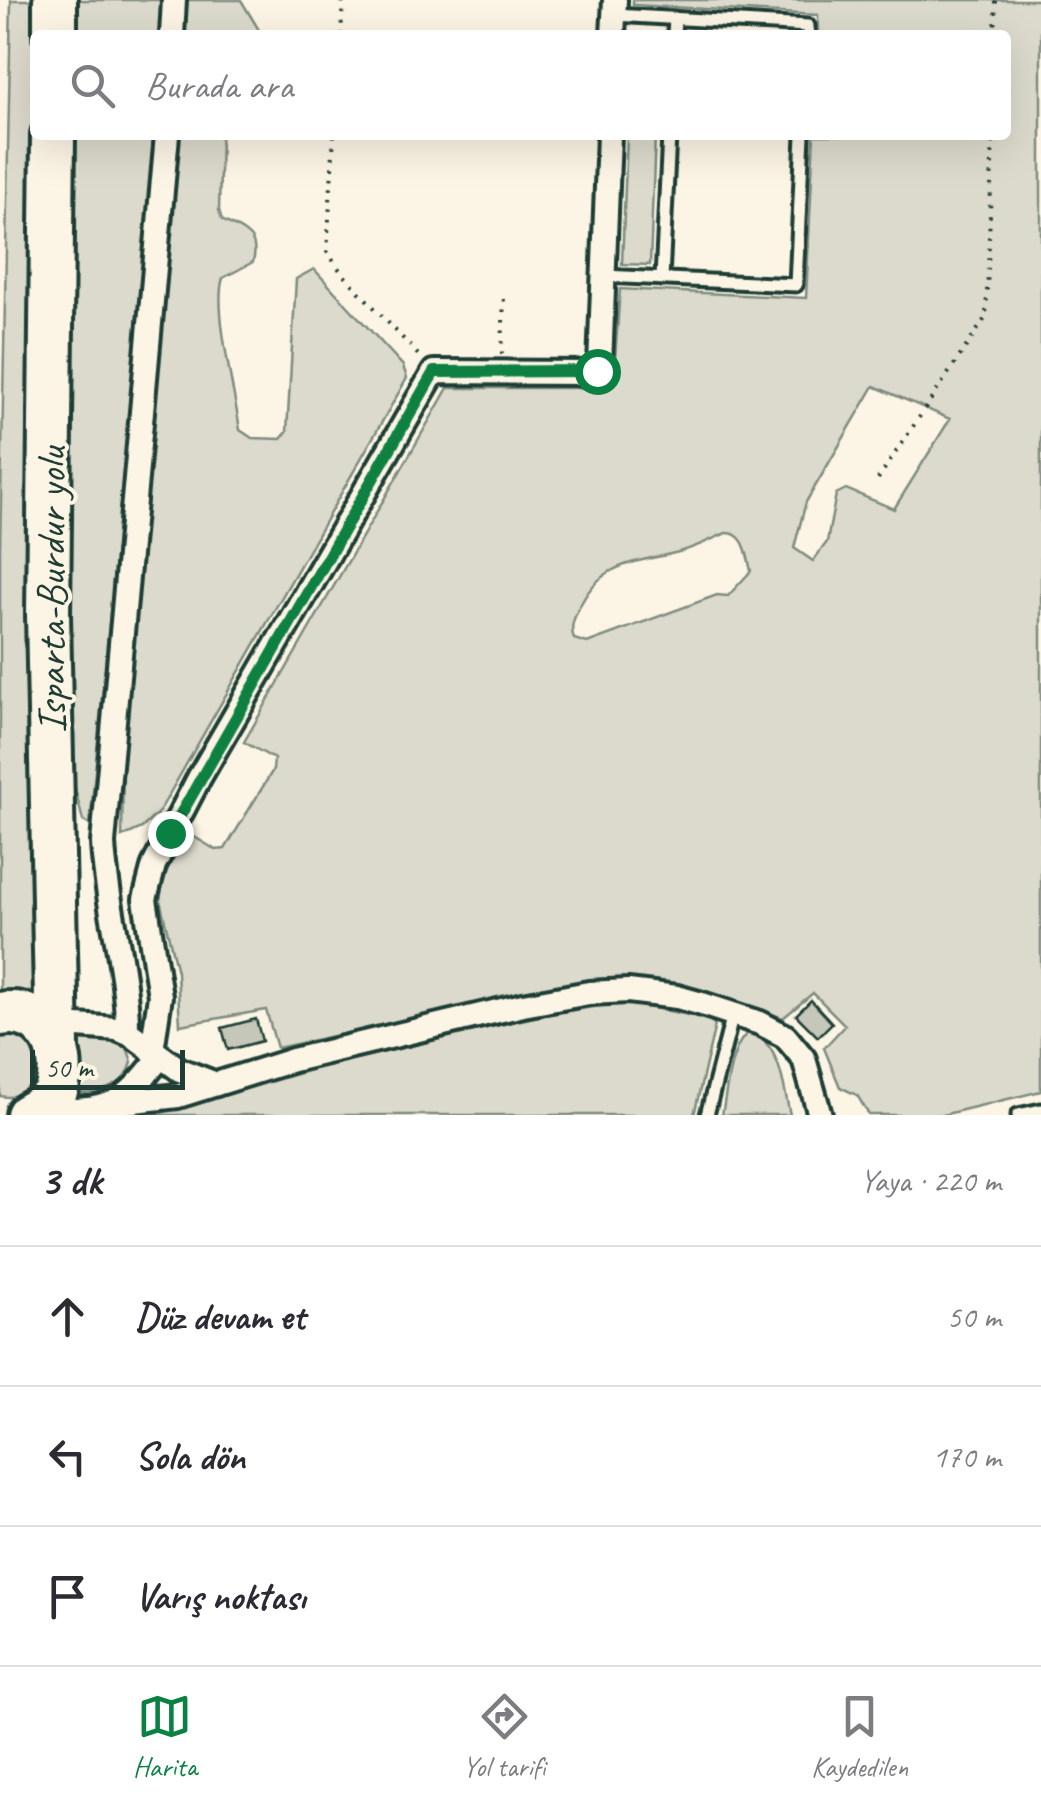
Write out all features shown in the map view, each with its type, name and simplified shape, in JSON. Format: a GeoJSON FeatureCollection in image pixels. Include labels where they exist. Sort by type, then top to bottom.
{"type":"FeatureCollection","features":[{"type":"Feature","properties":{"kind":"highway"},"geometry":{"type":"LineString","coordinates":[[55,0],[55,30]]}},
{"type":"Feature","properties":{"kind":"highway","name":"Isparta-Burdur yolu"},"geometry":{"type":"LineString","coordinates":[[46,1108],[52,1031],[48,615],[53,140]]}},
{"type":"Feature","properties":{"kind":"highway"},"geometry":{"type":"LineString","coordinates":[[0,1014],[26,1016],[52,1031]]}},
{"type":"Feature","properties":{"kind":"street"},"geometry":{"type":"LineString","coordinates":[[172,30],[174,0]]}},
{"type":"Feature","properties":{"kind":"street"},"geometry":{"type":"LineString","coordinates":[[127,1033],[124,983],[104,869],[104,828],[167,140]]}},
{"type":"Feature","properties":{"kind":"street"},"geometry":{"type":"LineString","coordinates":[[116,1103],[138,1086],[156,1054],[160,996],[145,899],[154,865],[199,778],[434,372],[597,371],[600,366],[609,140]]}},
{"type":"Feature","properties":{"kind":"street"},"geometry":{"type":"LineString","coordinates":[[46,1108],[95,1108],[160,1100],[357,1044],[589,992],[628,991],[664,995],[734,1014],[774,1030],[794,1045],[811,1074],[820,1115]]}},
{"type":"Feature","properties":{"kind":"street"},"geometry":{"type":"LineString","coordinates":[[52,1031],[100,1026],[127,1033],[180,1070],[216,1084]]}},
{"type":"Feature","properties":{"kind":"lane"},"geometry":{"type":"LineString","coordinates":[[614,17],[808,26],[808,30]]}},
{"type":"Feature","properties":{"kind":"lane"},"geometry":{"type":"LineString","coordinates":[[674,18],[674,30]]}},
{"type":"Feature","properties":{"kind":"lane"},"geometry":{"type":"LineString","coordinates":[[662,278],[669,140]]}},
{"type":"Feature","properties":{"kind":"lane"},"geometry":{"type":"LineString","coordinates":[[603,276],[796,285],[803,140]]}},
{"type":"Feature","properties":{"kind":"lane"},"geometry":{"type":"LineString","coordinates":[[708,1115],[734,1014]]}},
{"type":"Feature","properties":{"kind":"lane"},"geometry":{"type":"LineString","coordinates":[[1018,1115],[1041,1110]]}},
{"type":"Feature","properties":{"kind":"path"},"geometry":{"type":"LineString","coordinates":[[341,30],[344,0]]}},
{"type":"Feature","properties":{"kind":"path"},"geometry":{"type":"LineString","coordinates":[[995,30],[996,0]]}},
{"type":"Feature","properties":{"kind":"path"},"geometry":{"type":"LineString","coordinates":[[334,140],[326,245],[330,259],[434,372]]}},
{"type":"Feature","properties":{"kind":"path"},"geometry":{"type":"LineString","coordinates":[[878,479],[986,317],[993,140]]}},
{"type":"Feature","properties":{"kind":"path"},"geometry":{"type":"LineString","coordinates":[[502,373],[504,294]]}},
{"type":"Feature","properties":{"kind":"shaded area"},"geometry":{"type":"Polygon","coordinates":[[[11,0],[39,0],[36,30],[30,30],[30,140],[35,140],[44,998],[0,1000],[0,550],[11,0]]]}},
{"type":"Feature","properties":{"kind":"shaded area"},"geometry":{"type":"Polygon","coordinates":[[[77,0],[161,0],[161,30],[76,30],[77,0]]]}},
{"type":"Feature","properties":{"kind":"shaded area"},"geometry":{"type":"Polygon","coordinates":[[[186,0],[241,0],[259,30],[183,30],[186,0]]]}},
{"type":"Feature","properties":{"kind":"shaded area"},"geometry":{"type":"Polygon","coordinates":[[[633,0],[1041,0],[1041,1091],[942,1115],[869,1115],[857,1095],[840,1087],[824,1048],[845,1025],[813,993],[783,1018],[691,988],[600,979],[277,1048],[266,1010],[180,1025],[177,972],[160,900],[164,876],[186,832],[216,850],[225,849],[273,770],[274,759],[244,742],[448,388],[608,388],[614,373],[620,289],[806,298],[814,140],[1011,140],[1011,30],[818,30],[818,15],[633,5],[633,0]],[[874,386],[806,502],[794,548],[813,561],[827,542],[836,494],[846,489],[894,509],[950,419],[874,386]],[[726,533],[688,549],[609,572],[587,593],[578,610],[572,631],[574,639],[587,643],[717,595],[728,596],[751,571],[742,541],[726,533]]]}},
{"type":"Feature","properties":{"kind":"shaded area"},"geometry":{"type":"Polygon","coordinates":[[[75,140],[155,140],[90,825],[83,821],[72,776],[67,549],[75,140]]]}},
{"type":"Feature","properties":{"kind":"shaded area"},"geometry":{"type":"Polygon","coordinates":[[[175,140],[221,140],[222,220],[248,235],[255,253],[253,262],[223,278],[221,292],[223,330],[240,430],[252,438],[281,439],[287,432],[296,279],[314,269],[403,366],[407,378],[159,812],[142,828],[122,837],[123,769],[175,140]]]}},
{"type":"Feature","properties":{"kind":"shaded area"},"geometry":{"type":"Polygon","coordinates":[[[627,140],[655,140],[650,265],[622,264],[627,140]]]}},
{"type":"Feature","properties":{"kind":"shaded area"},"geometry":{"type":"Polygon","coordinates":[[[633,1004],[709,1019],[715,1025],[694,1115],[154,1115],[321,1067],[538,1016],[633,1004]]]}},
{"type":"Feature","properties":{"kind":"shaded area"},"geometry":{"type":"Polygon","coordinates":[[[750,1031],[760,1037],[774,1056],[790,1115],[722,1115],[733,1058],[750,1031]]]}},
{"type":"Feature","properties":{"kind":"shaded area"},"geometry":{"type":"Polygon","coordinates":[[[9,1033],[29,1039],[43,1065],[28,1090],[9,1097],[0,1096],[0,1035],[9,1033]]]}},
{"type":"Feature","properties":{"kind":"shaded area"},"geometry":{"type":"Polygon","coordinates":[[[76,1035],[108,1037],[127,1047],[132,1062],[124,1078],[102,1090],[75,1094],[76,1035]]]}},
{"type":"Feature","properties":{"kind":"building"},"geometry":{"type":"Polygon","coordinates":[[[811,1000],[832,1023],[818,1037],[796,1015],[811,1000]]]}},
{"type":"Feature","properties":{"kind":"building"},"geometry":{"type":"Polygon","coordinates":[[[256,1019],[262,1041],[228,1050],[222,1028],[256,1019]]]}},
{"type":"Feature","properties":{"kind":"route"},"geometry":{"type":"LineString","coordinates":[[170,833],[434,372],[597,371]]}}]}
